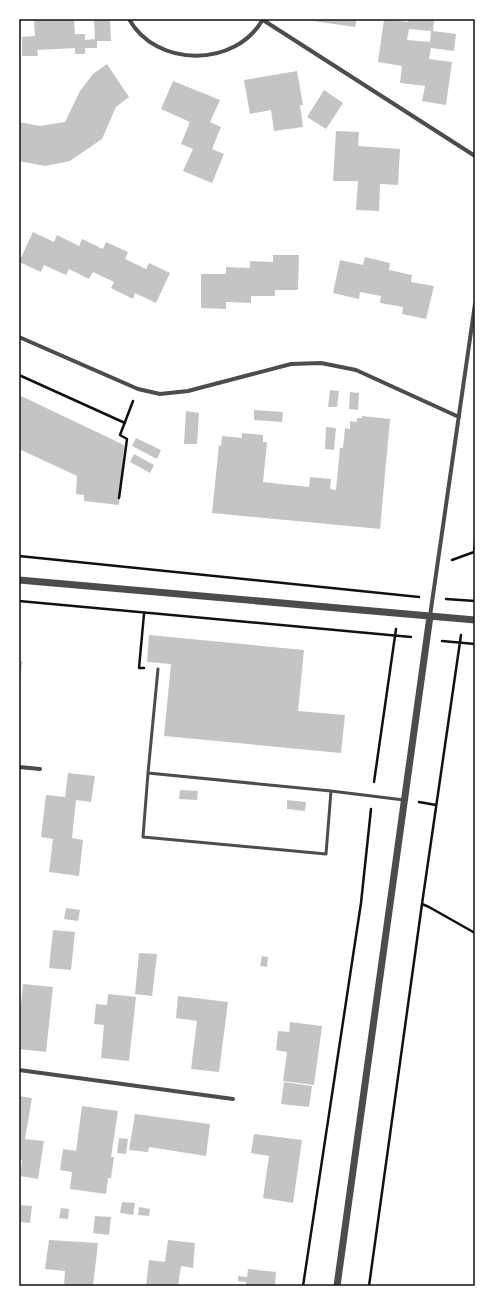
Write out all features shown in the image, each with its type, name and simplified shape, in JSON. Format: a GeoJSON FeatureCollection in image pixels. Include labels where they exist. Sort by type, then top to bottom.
{"type":"FeatureCollection","features":[{"type":"Feature","properties":{"kind":"street"},"geometry":{"type":"LineString","coordinates":[[129,19],[144,38],[158,48],[190,57],[209,56],[237,44],[251,34],[263,20],[475,156]]}},
{"type":"Feature","properties":{"kind":"street"},"geometry":{"type":"LineString","coordinates":[[337,1286],[404,800],[475,304]]}},
{"type":"Feature","properties":{"kind":"street"},"geometry":{"type":"LineString","coordinates":[[19,337],[138,389],[160,394],[188,391],[291,364],[321,363],[356,370],[459,417]]}},
{"type":"Feature","properties":{"kind":"street"},"geometry":{"type":"LineString","coordinates":[[19,580],[475,620]]}},
{"type":"Feature","properties":{"kind":"street"},"geometry":{"type":"LineString","coordinates":[[19,767],[40,769]]}},
{"type":"Feature","properties":{"kind":"street"},"geometry":{"type":"LineString","coordinates":[[19,1070],[233,1099]]}},
{"type":"Feature","properties":{"kind":"lane"},"geometry":{"type":"LineString","coordinates":[[158,669],[143,837],[326,854],[332,791]]}},
{"type":"Feature","properties":{"kind":"lane"},"geometry":{"type":"LineString","coordinates":[[148,773],[332,791],[404,800]]}},
{"type":"Feature","properties":{"kind":"path"},"geometry":{"type":"LineString","coordinates":[[19,375],[125,423]]}},
{"type":"Feature","properties":{"kind":"path"},"geometry":{"type":"LineString","coordinates":[[119,498],[127,439],[120,435],[138,389]]}},
{"type":"Feature","properties":{"kind":"path"},"geometry":{"type":"LineString","coordinates":[[438,560],[453,560],[474,552],[475,540]]}},
{"type":"Feature","properties":{"kind":"path"},"geometry":{"type":"LineString","coordinates":[[19,556],[400,595],[475,601]]}},
{"type":"Feature","properties":{"kind":"path"},"geometry":{"type":"LineString","coordinates":[[303,1286],[361,903],[372,796],[396,636],[400,595]]}},
{"type":"Feature","properties":{"kind":"path"},"geometry":{"type":"LineString","coordinates":[[369,1286],[422,904],[461,643],[462,619],[458,600]]}},
{"type":"Feature","properties":{"kind":"path"},"geometry":{"type":"LineString","coordinates":[[19,601],[144,614],[475,644]]}},
{"type":"Feature","properties":{"kind":"path"},"geometry":{"type":"LineString","coordinates":[[144,614],[139,668],[158,669]]}},
{"type":"Feature","properties":{"kind":"path"},"geometry":{"type":"LineString","coordinates":[[422,904],[475,933]]}},
{"type":"Feature","properties":{"kind":"building"},"geometry":{"type":"Polygon","coordinates":[[[34,19],[74,19],[75,34],[85,34],[85,40],[95,39],[94,20],[110,20],[111,41],[97,41],[97,48],[85,48],[85,54],[75,54],[75,48],[37,50],[38,56],[22,56],[22,37],[35,36],[34,19]]]}},
{"type":"Feature","properties":{"kind":"building"},"geometry":{"type":"Polygon","coordinates":[[[313,19],[357,19],[355,27],[313,21],[313,19]]]}},
{"type":"Feature","properties":{"kind":"building"},"geometry":{"type":"Polygon","coordinates":[[[384,19],[408,22],[409,19],[434,19],[433,31],[456,34],[454,51],[431,48],[429,59],[452,62],[446,105],[422,101],[425,86],[400,83],[402,66],[378,62],[384,19]],[[409,29],[407,40],[430,42],[431,31],[409,29]]]}},
{"type":"Feature","properties":{"kind":"building"},"geometry":{"type":"Polygon","coordinates":[[[107,64],[129,97],[116,107],[102,139],[70,161],[45,166],[19,161],[19,122],[40,126],[65,122],[80,91],[93,74],[107,64]]]}},
{"type":"Feature","properties":{"kind":"building"},"geometry":{"type":"Polygon","coordinates":[[[297,71],[303,105],[300,105],[303,127],[274,131],[271,110],[250,114],[244,80],[297,71]]]}},
{"type":"Feature","properties":{"kind":"building"},"geometry":{"type":"Polygon","coordinates":[[[173,81],[220,100],[210,122],[221,127],[212,149],[224,154],[212,183],[183,171],[193,149],[181,144],[190,122],[161,109],[173,81]]]}},
{"type":"Feature","properties":{"kind":"building"},"geometry":{"type":"Polygon","coordinates":[[[324,90],[343,103],[326,129],[307,117],[324,90]]]}},
{"type":"Feature","properties":{"kind":"building"},"geometry":{"type":"Polygon","coordinates":[[[336,131],[359,132],[358,146],[400,149],[398,185],[380,184],[379,211],[356,210],[358,181],[333,181],[336,131]]]}},
{"type":"Feature","properties":{"kind":"building"},"geometry":{"type":"Polygon","coordinates":[[[33,232],[54,242],[57,235],[79,246],[82,239],[103,249],[106,242],[128,252],[125,259],[146,269],[149,263],[170,273],[156,303],[135,293],[133,299],[111,288],[114,282],[93,272],[89,279],[69,269],[66,275],[44,265],[41,272],[19,262],[33,232]]]}},
{"type":"Feature","properties":{"kind":"building"},"geometry":{"type":"Polygon","coordinates":[[[273,255],[299,255],[298,290],[275,290],[275,296],[251,296],[251,303],[226,302],[226,309],[201,308],[201,274],[226,274],[226,267],[250,268],[250,261],[273,262],[273,255]]]}},
{"type":"Feature","properties":{"kind":"building"},"geometry":{"type":"Polygon","coordinates":[[[365,257],[390,263],[389,270],[412,275],[411,282],[434,286],[426,319],[402,314],[403,307],[380,303],[381,296],[360,292],[359,299],[333,293],[340,260],[363,265],[365,257]]]}},
{"type":"Feature","properties":{"kind":"building"},"geometry":{"type":"Polygon","coordinates":[[[330,390],[339,391],[337,407],[328,407],[330,390]]]}},
{"type":"Feature","properties":{"kind":"building"},"geometry":{"type":"Polygon","coordinates":[[[350,392],[359,393],[358,410],[349,409],[350,392]]]}},
{"type":"Feature","properties":{"kind":"building"},"geometry":{"type":"Polygon","coordinates":[[[19,395],[124,445],[119,505],[84,501],[84,495],[76,494],[77,476],[19,449],[19,395]]]}},
{"type":"Feature","properties":{"kind":"building"},"geometry":{"type":"Polygon","coordinates":[[[254,410],[283,412],[282,422],[254,420],[254,410]]]}},
{"type":"Feature","properties":{"kind":"building"},"geometry":{"type":"Polygon","coordinates":[[[186,411],[199,413],[197,444],[184,444],[186,411]]]}},
{"type":"Feature","properties":{"kind":"building"},"geometry":{"type":"Polygon","coordinates":[[[362,416],[390,419],[380,529],[212,513],[219,445],[221,446],[222,436],[242,438],[242,433],[263,435],[263,442],[267,442],[263,482],[309,487],[310,477],[331,479],[330,489],[336,490],[340,448],[343,448],[345,428],[350,429],[350,421],[357,422],[357,418],[362,418],[362,416]]]}},
{"type":"Feature","properties":{"kind":"building"},"geometry":{"type":"Polygon","coordinates":[[[326,427],[336,428],[334,450],[325,449],[326,427]]]}},
{"type":"Feature","properties":{"kind":"building"},"geometry":{"type":"Polygon","coordinates":[[[136,438],[161,450],[157,459],[132,446],[136,438]]]}},
{"type":"Feature","properties":{"kind":"building"},"geometry":{"type":"Polygon","coordinates":[[[134,454],[154,465],[150,473],[130,462],[134,454]]]}},
{"type":"Feature","properties":{"kind":"building"},"geometry":{"type":"Polygon","coordinates":[[[149,635],[304,650],[298,711],[345,715],[341,753],[164,736],[171,664],[147,662],[149,635]]]}},
{"type":"Feature","properties":{"kind":"building"},"geometry":{"type":"Polygon","coordinates":[[[19,661],[22,661],[20,689],[19,689],[19,661]]]}},
{"type":"Feature","properties":{"kind":"building"},"geometry":{"type":"Polygon","coordinates":[[[68,773],[95,776],[91,802],[76,800],[72,838],[83,840],[79,876],[49,872],[53,839],[41,837],[46,795],[65,797],[68,773]]]}},
{"type":"Feature","properties":{"kind":"building"},"geometry":{"type":"Polygon","coordinates":[[[180,790],[198,791],[197,800],[179,799],[180,790]]]}},
{"type":"Feature","properties":{"kind":"building"},"geometry":{"type":"Polygon","coordinates":[[[287,800],[306,802],[305,811],[287,809],[287,800]]]}},
{"type":"Feature","properties":{"kind":"building"},"geometry":{"type":"Polygon","coordinates":[[[66,908],[80,910],[78,921],[64,919],[66,908]]]}},
{"type":"Feature","properties":{"kind":"building"},"geometry":{"type":"Polygon","coordinates":[[[53,930],[75,932],[71,970],[49,968],[53,930]]]}},
{"type":"Feature","properties":{"kind":"building"},"geometry":{"type":"Polygon","coordinates":[[[139,953],[157,954],[152,996],[135,994],[139,953]]]}},
{"type":"Feature","properties":{"kind":"building"},"geometry":{"type":"Polygon","coordinates":[[[262,956],[268,957],[267,967],[260,966],[262,956]]]}},
{"type":"Feature","properties":{"kind":"building"},"geometry":{"type":"Polygon","coordinates":[[[23,984],[53,987],[46,1052],[19,1049],[19,1024],[23,984]]]}},
{"type":"Feature","properties":{"kind":"building"},"geometry":{"type":"Polygon","coordinates":[[[108,994],[136,997],[129,1061],[101,1058],[104,1025],[94,1024],[96,1004],[107,1005],[108,994]]]}},
{"type":"Feature","properties":{"kind":"building"},"geometry":{"type":"Polygon","coordinates":[[[178,996],[228,1002],[219,1072],[191,1069],[197,1021],[176,1018],[178,996]]]}},
{"type":"Feature","properties":{"kind":"building"},"geometry":{"type":"Polygon","coordinates":[[[290,1022],[322,1026],[314,1085],[283,1081],[287,1052],[276,1050],[278,1031],[289,1032],[290,1022]]]}},
{"type":"Feature","properties":{"kind":"building"},"geometry":{"type":"Polygon","coordinates":[[[284,1082],[312,1086],[309,1107],[281,1104],[284,1082]]]}},
{"type":"Feature","properties":{"kind":"building"},"geometry":{"type":"Polygon","coordinates":[[[19,1096],[32,1098],[25,1139],[44,1141],[38,1179],[20,1176],[22,1160],[19,1160],[19,1096]]]}},
{"type":"Feature","properties":{"kind":"building"},"geometry":{"type":"Polygon","coordinates":[[[82,1106],[118,1111],[111,1157],[114,1157],[111,1178],[108,1178],[106,1194],[70,1189],[72,1172],[60,1170],[63,1149],[76,1151],[82,1106]]]}},
{"type":"Feature","properties":{"kind":"building"},"geometry":{"type":"Polygon","coordinates":[[[135,1114],[210,1124],[206,1156],[149,1147],[148,1152],[129,1150],[135,1114]]]}},
{"type":"Feature","properties":{"kind":"building"},"geometry":{"type":"Polygon","coordinates":[[[254,1134],[302,1140],[293,1203],[263,1198],[269,1156],[251,1153],[254,1134]]]}},
{"type":"Feature","properties":{"kind":"building"},"geometry":{"type":"Polygon","coordinates":[[[119,1138],[128,1139],[126,1154],[117,1153],[119,1138]]]}},
{"type":"Feature","properties":{"kind":"building"},"geometry":{"type":"Polygon","coordinates":[[[122,1202],[135,1203],[133,1215],[120,1213],[122,1202]]]}},
{"type":"Feature","properties":{"kind":"building"},"geometry":{"type":"Polygon","coordinates":[[[19,1205],[32,1206],[30,1223],[19,1222],[19,1205]]]}},
{"type":"Feature","properties":{"kind":"building"},"geometry":{"type":"Polygon","coordinates":[[[139,1207],[150,1209],[149,1216],[138,1215],[139,1207]]]}},
{"type":"Feature","properties":{"kind":"building"},"geometry":{"type":"Polygon","coordinates":[[[61,1208],[69,1209],[68,1219],[59,1218],[61,1208]]]}},
{"type":"Feature","properties":{"kind":"building"},"geometry":{"type":"Polygon","coordinates":[[[95,1216],[111,1217],[109,1235],[93,1233],[95,1216]]]}},
{"type":"Feature","properties":{"kind":"building"},"geometry":{"type":"Polygon","coordinates":[[[49,1240],[98,1243],[93,1286],[64,1286],[65,1271],[45,1269],[49,1240]]]}},
{"type":"Feature","properties":{"kind":"building"},"geometry":{"type":"Polygon","coordinates":[[[168,1240],[195,1243],[193,1268],[181,1266],[178,1286],[146,1286],[149,1260],[165,1262],[168,1240]]]}},
{"type":"Feature","properties":{"kind":"building"},"geometry":{"type":"Polygon","coordinates":[[[248,1269],[276,1272],[275,1286],[246,1286],[246,1282],[238,1281],[238,1276],[247,1277],[248,1269]]]}}]}
